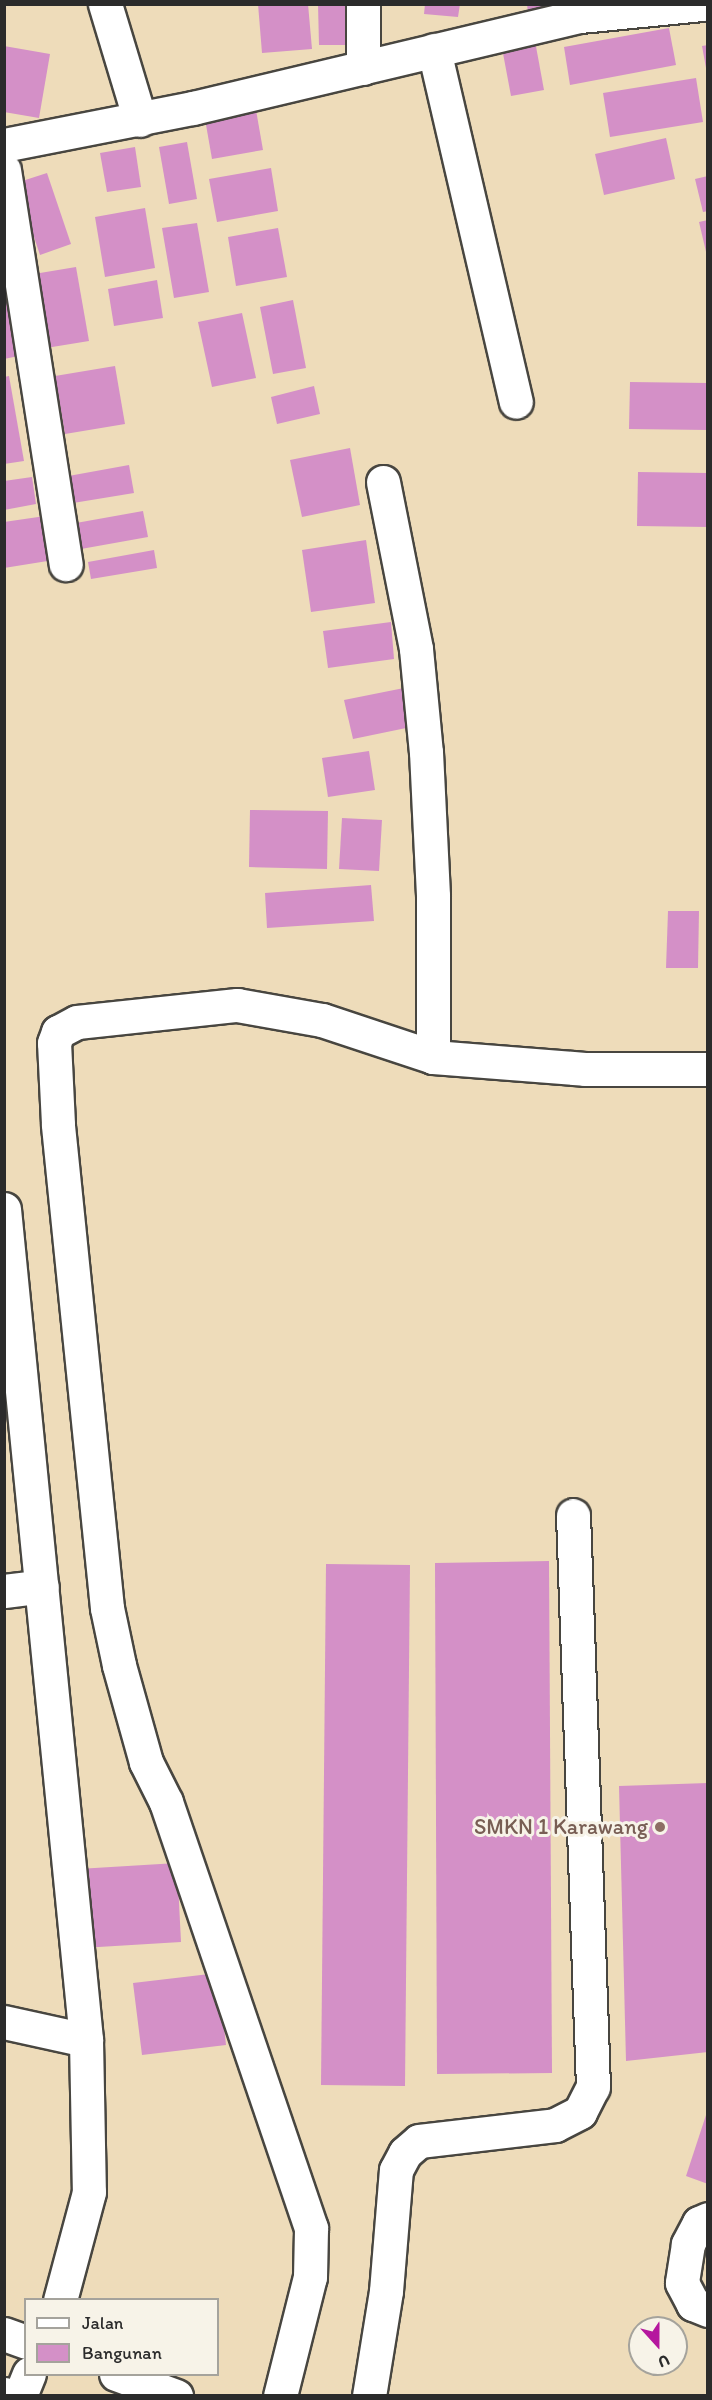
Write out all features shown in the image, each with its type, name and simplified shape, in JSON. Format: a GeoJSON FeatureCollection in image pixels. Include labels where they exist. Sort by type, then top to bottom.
{"type":"FeatureCollection","features":[{"type":"Feature","properties":{"kind":"street"},"geometry":{"type":"LineString","coordinates":[[105,4],[140,120]]}},
{"type":"Feature","properties":{"kind":"street"},"geometry":{"type":"LineString","coordinates":[[363,4],[363,68]]}},
{"type":"Feature","properties":{"kind":"street"},"geometry":{"type":"LineString","coordinates":[[4,145],[140,120],[580,16],[702,4]]}},
{"type":"Feature","properties":{"kind":"street"},"geometry":{"type":"LineString","coordinates":[[434,50],[516,402]]}},
{"type":"Feature","properties":{"kind":"street"},"geometry":{"type":"LineString","coordinates":[[4,170],[66,564]]}},
{"type":"Feature","properties":{"kind":"street"},"geometry":{"type":"LineString","coordinates":[[383,482],[416,649],[426,752],[434,896],[433,1057]]}},
{"type":"Feature","properties":{"kind":"street"},"geometry":{"type":"LineString","coordinates":[[282,2388],[313,2256],[311,2228],[165,1802],[146,1762],[107,1608],[58,1124],[54,1043],[58,1032],[77,1022],[237,1005],[321,1020],[433,1057],[585,1069],[708,1069]]}},
{"type":"Feature","properties":{"kind":"street"},"geometry":{"type":"LineString","coordinates":[[4,1209],[86,2040],[89,2192],[60,2298]]}},
{"type":"Feature","properties":{"kind":"street"},"geometry":{"type":"LineString","coordinates":[[369,2393],[382,2314],[396,2170],[405,2153],[419,2141],[555,2125],[580,2112],[593,2087],[573,1515]]}},
{"type":"Feature","properties":{"kind":"street"},"geometry":{"type":"LineString","coordinates":[[4,1591],[42,1586]]}},
{"type":"Feature","properties":{"kind":"street"},"geometry":{"type":"LineString","coordinates":[[4,2022],[86,2040]]}},
{"type":"Feature","properties":{"kind":"street"},"geometry":{"type":"LineString","coordinates":[[708,2219],[699,2223],[688,2244],[682,2283],[693,2304],[708,2310]]}},
{"type":"Feature","properties":{"kind":"street"},"geometry":{"type":"LineString","coordinates":[[4,2334],[24,2341]]}},
{"type":"Feature","properties":{"kind":"street"},"geometry":{"type":"LineString","coordinates":[[20,2396],[27,2376]]}},
{"type":"Feature","properties":{"kind":"street"},"geometry":{"type":"LineString","coordinates":[[121,2376],[176,2396]]}},
{"type":"Feature","properties":{"kind":"building"},"geometry":{"type":"Polygon","coordinates":[[[258,4],[308,4],[312,49],[262,53],[258,4]]]}},
{"type":"Feature","properties":{"kind":"building"},"geometry":{"type":"Polygon","coordinates":[[[318,4],[352,4],[352,45],[319,45],[318,4]]]}},
{"type":"Feature","properties":{"kind":"building"},"geometry":{"type":"Polygon","coordinates":[[[425,4],[460,4],[458,17],[424,14],[425,4]]]}},
{"type":"Feature","properties":{"kind":"building"},"geometry":{"type":"Polygon","coordinates":[[[527,4],[562,4],[528,13],[527,4]]]}},
{"type":"Feature","properties":{"kind":"building"},"geometry":{"type":"Polygon","coordinates":[[[669,28],[676,65],[570,85],[564,47],[669,28]]]}},
{"type":"Feature","properties":{"kind":"building"},"geometry":{"type":"Polygon","coordinates":[[[535,41],[544,90],[511,96],[502,48],[535,41]]]}},
{"type":"Feature","properties":{"kind":"building"},"geometry":{"type":"Polygon","coordinates":[[[708,45],[708,68],[706,68],[702,46],[708,45]]]}},
{"type":"Feature","properties":{"kind":"building"},"geometry":{"type":"Polygon","coordinates":[[[4,46],[50,54],[39,118],[4,112],[4,46]]]}},
{"type":"Feature","properties":{"kind":"building"},"geometry":{"type":"Polygon","coordinates":[[[696,78],[703,122],[610,137],[603,93],[696,78]]]}},
{"type":"Feature","properties":{"kind":"building"},"geometry":{"type":"Polygon","coordinates":[[[256,110],[263,150],[212,159],[205,119],[256,110]]]}},
{"type":"Feature","properties":{"kind":"building"},"geometry":{"type":"Polygon","coordinates":[[[666,138],[675,179],[604,195],[595,154],[666,138]]]}},
{"type":"Feature","properties":{"kind":"building"},"geometry":{"type":"Polygon","coordinates":[[[187,142],[197,199],[169,204],[159,147],[187,142]]]}},
{"type":"Feature","properties":{"kind":"building"},"geometry":{"type":"Polygon","coordinates":[[[135,147],[141,187],[107,192],[100,153],[135,147]]]}},
{"type":"Feature","properties":{"kind":"building"},"geometry":{"type":"Polygon","coordinates":[[[271,168],[278,211],[217,222],[209,179],[271,168]]]}},
{"type":"Feature","properties":{"kind":"building"},"geometry":{"type":"Polygon","coordinates":[[[47,173],[71,244],[40,255],[16,183],[47,173]]]}},
{"type":"Feature","properties":{"kind":"building"},"geometry":{"type":"Polygon","coordinates":[[[708,176],[708,211],[703,212],[695,179],[708,176]]]}},
{"type":"Feature","properties":{"kind":"building"},"geometry":{"type":"Polygon","coordinates":[[[145,208],[155,268],[105,277],[95,217],[145,208]]]}},
{"type":"Feature","properties":{"kind":"building"},"geometry":{"type":"Polygon","coordinates":[[[708,220],[708,256],[707,256],[699,222],[708,220]]]}},
{"type":"Feature","properties":{"kind":"building"},"geometry":{"type":"Polygon","coordinates":[[[197,223],[209,292],[174,298],[162,228],[197,223]]]}},
{"type":"Feature","properties":{"kind":"building"},"geometry":{"type":"Polygon","coordinates":[[[278,228],[287,277],[236,286],[228,237],[278,228]]]}},
{"type":"Feature","properties":{"kind":"building"},"geometry":{"type":"Polygon","coordinates":[[[76,267],[89,341],[46,348],[34,274],[76,267]]]}},
{"type":"Feature","properties":{"kind":"building"},"geometry":{"type":"Polygon","coordinates":[[[157,280],[163,318],[114,326],[108,289],[157,280]]]}},
{"type":"Feature","properties":{"kind":"building"},"geometry":{"type":"Polygon","coordinates":[[[16,284],[28,354],[4,359],[4,286],[16,284]]]}},
{"type":"Feature","properties":{"kind":"building"},"geometry":{"type":"Polygon","coordinates":[[[293,300],[306,368],[273,374],[260,307],[293,300]]]}},
{"type":"Feature","properties":{"kind":"building"},"geometry":{"type":"Polygon","coordinates":[[[242,313],[256,378],[212,387],[198,322],[242,313]]]}},
{"type":"Feature","properties":{"kind":"building"},"geometry":{"type":"Polygon","coordinates":[[[115,366],[125,424],[65,434],[55,376],[115,366]]]}},
{"type":"Feature","properties":{"kind":"building"},"geometry":{"type":"Polygon","coordinates":[[[9,376],[24,461],[4,464],[4,377],[9,376]]]}},
{"type":"Feature","properties":{"kind":"building"},"geometry":{"type":"Polygon","coordinates":[[[630,382],[708,383],[708,430],[629,429],[630,382]]]}},
{"type":"Feature","properties":{"kind":"building"},"geometry":{"type":"Polygon","coordinates":[[[314,386],[320,414],[277,424],[271,397],[314,386]]]}},
{"type":"Feature","properties":{"kind":"building"},"geometry":{"type":"Polygon","coordinates":[[[350,448],[360,505],[302,517],[290,460],[350,448]]]}},
{"type":"Feature","properties":{"kind":"building"},"geometry":{"type":"Polygon","coordinates":[[[129,465],[134,493],[67,504],[63,477],[129,465]]]}},
{"type":"Feature","properties":{"kind":"building"},"geometry":{"type":"Polygon","coordinates":[[[638,472],[708,473],[708,527],[637,526],[638,472]]]}},
{"type":"Feature","properties":{"kind":"building"},"geometry":{"type":"Polygon","coordinates":[[[32,477],[36,504],[4,510],[4,481],[32,477]]]}},
{"type":"Feature","properties":{"kind":"building"},"geometry":{"type":"Polygon","coordinates":[[[143,511],[148,537],[81,549],[76,523],[143,511]]]}},
{"type":"Feature","properties":{"kind":"building"},"geometry":{"type":"Polygon","coordinates":[[[52,515],[60,559],[4,568],[4,522],[52,515]]]}},
{"type":"Feature","properties":{"kind":"building"},"geometry":{"type":"Polygon","coordinates":[[[366,540],[375,603],[311,612],[302,550],[366,540]]]}},
{"type":"Feature","properties":{"kind":"building"},"geometry":{"type":"Polygon","coordinates":[[[154,550],[157,568],[91,579],[88,562],[154,550]]]}},
{"type":"Feature","properties":{"kind":"building"},"geometry":{"type":"Polygon","coordinates":[[[391,622],[394,659],[328,668],[323,631],[391,622]]]}},
{"type":"Feature","properties":{"kind":"building"},"geometry":{"type":"Polygon","coordinates":[[[404,688],[411,727],[353,739],[344,700],[404,688]]]}},
{"type":"Feature","properties":{"kind":"building"},"geometry":{"type":"Polygon","coordinates":[[[369,751],[375,790],[328,797],[322,758],[369,751]]]}},
{"type":"Feature","properties":{"kind":"building"},"geometry":{"type":"Polygon","coordinates":[[[250,810],[328,811],[327,869],[249,867],[250,810]]]}},
{"type":"Feature","properties":{"kind":"building"},"geometry":{"type":"Polygon","coordinates":[[[342,818],[382,820],[379,871],[339,869],[342,818]]]}},
{"type":"Feature","properties":{"kind":"building"},"geometry":{"type":"Polygon","coordinates":[[[371,885],[374,921],[267,928],[265,893],[371,885]]]}},
{"type":"Feature","properties":{"kind":"building"},"geometry":{"type":"Polygon","coordinates":[[[668,911],[699,911],[698,968],[666,968],[668,911]]]}},
{"type":"Feature","properties":{"kind":"building"},"geometry":{"type":"Polygon","coordinates":[[[549,1561],[552,2073],[437,2074],[435,1563],[549,1561]]]}},
{"type":"Feature","properties":{"kind":"building"},"geometry":{"type":"Polygon","coordinates":[[[326,1564],[410,1565],[405,2086],[321,2085],[326,1564]]]}},
{"type":"Feature","properties":{"kind":"building"},"geometry":{"type":"Polygon","coordinates":[[[708,1783],[708,2052],[626,2061],[619,1786],[708,1783]]]}},
{"type":"Feature","properties":{"kind":"building"},"geometry":{"type":"Polygon","coordinates":[[[177,1863],[181,1942],[82,1948],[78,1869],[177,1863]]]}},
{"type":"Feature","properties":{"kind":"building"},"geometry":{"type":"Polygon","coordinates":[[[218,1973],[226,2045],[142,2055],[133,1983],[218,1973]]]}},
{"type":"Feature","properties":{"kind":"building"},"geometry":{"type":"Polygon","coordinates":[[[708,2113],[708,2184],[686,2176],[708,2113]]]}},
{"type":"Feature","properties":{"kind":"place","name":"SMKN 1 Karawang"},"geometry":{"type":"Point","coordinates":[660,1827]}}]}
